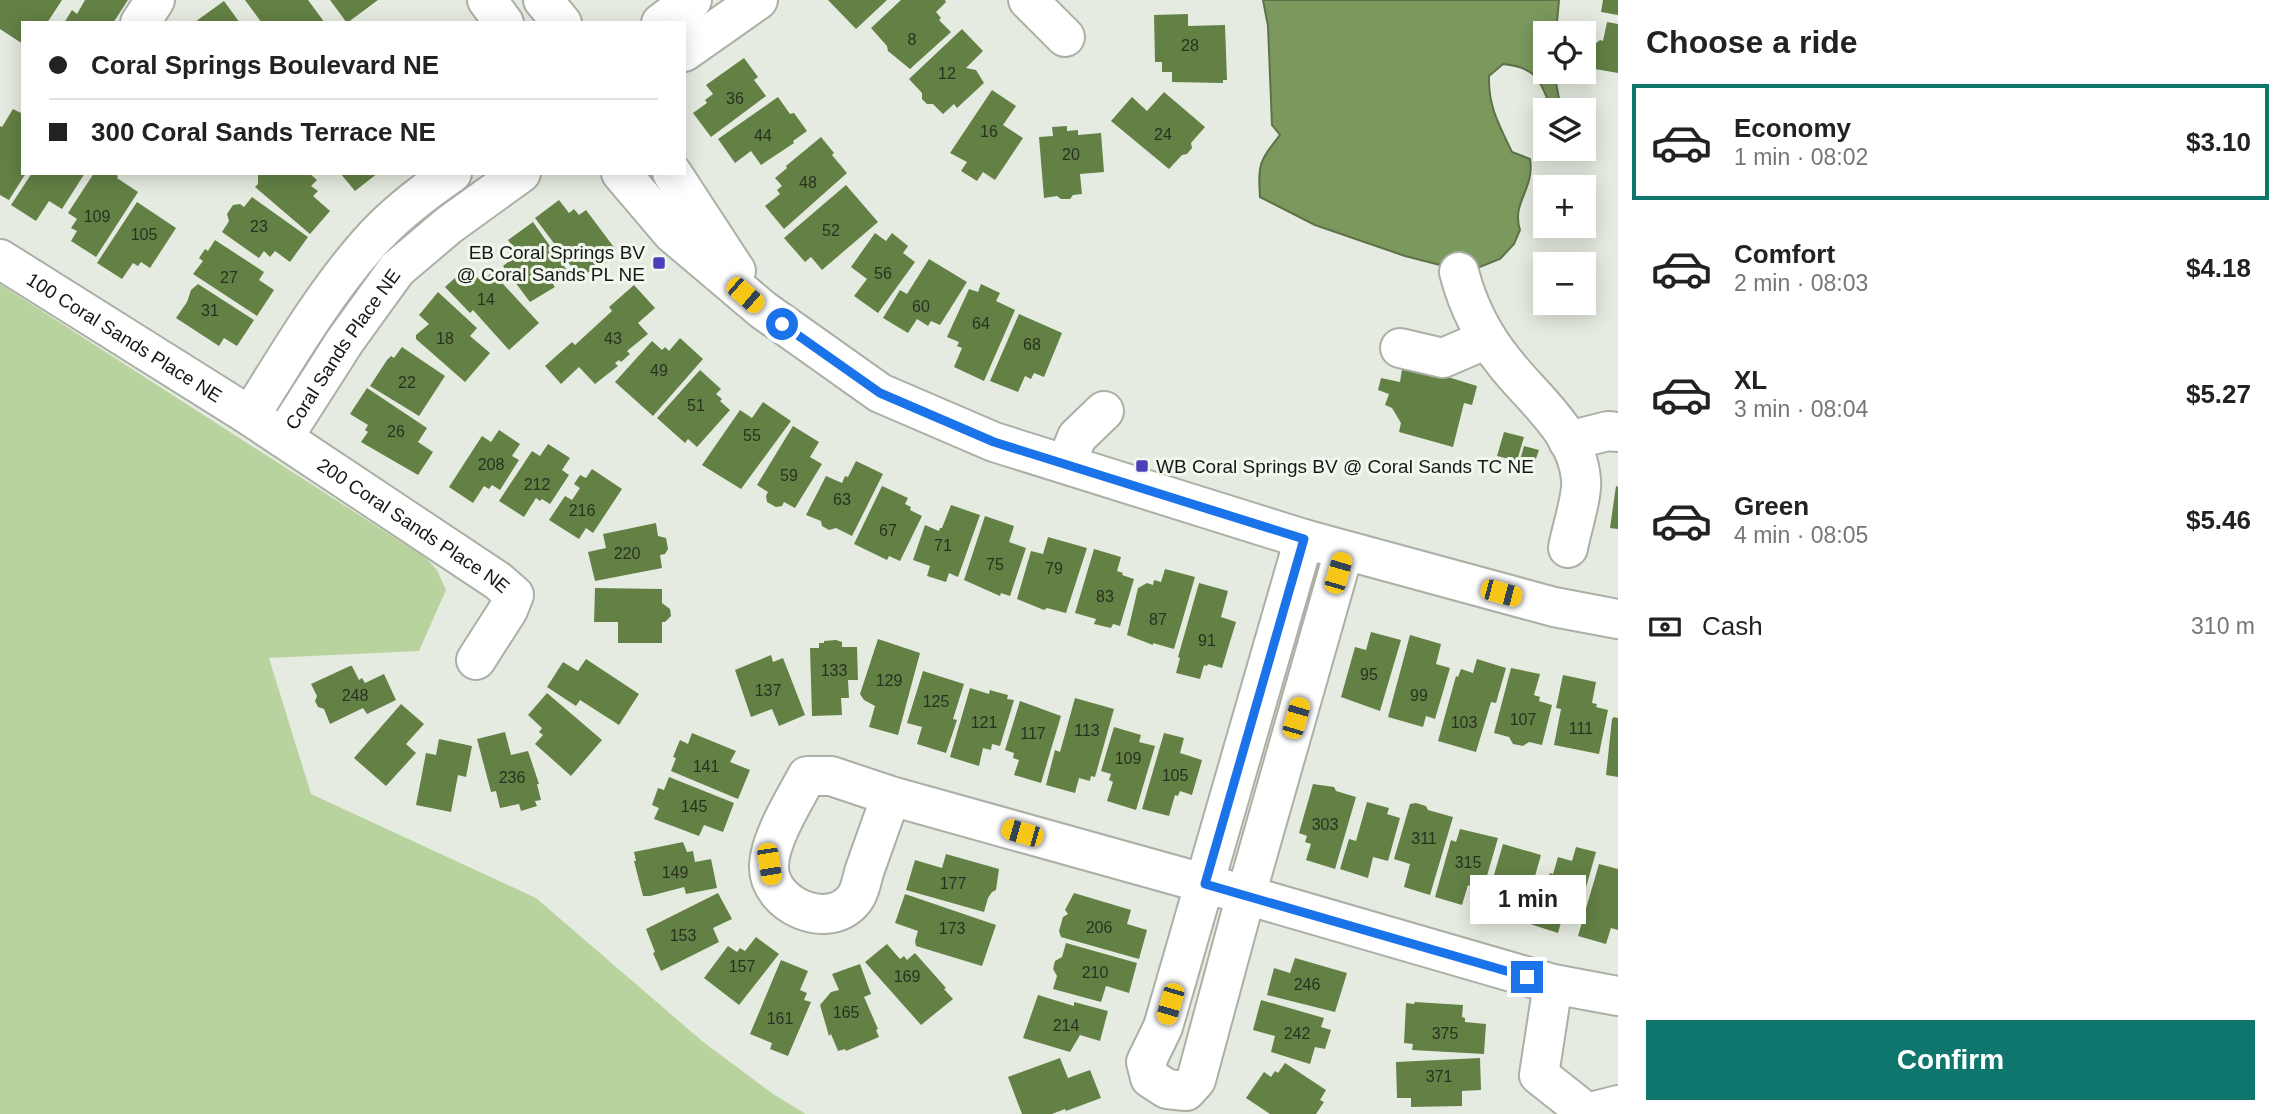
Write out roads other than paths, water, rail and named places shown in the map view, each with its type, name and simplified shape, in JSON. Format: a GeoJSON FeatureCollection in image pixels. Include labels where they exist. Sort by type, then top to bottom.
{"type":"FeatureCollection","features":[{"type":"Feature","properties":{"kind":"street"},"geometry":{"type":"LineString","coordinates":[[141,21],[155,0]]}},
{"type":"Feature","properties":{"kind":"street"},"geometry":{"type":"LineString","coordinates":[[487,0],[503,21]]}},
{"type":"Feature","properties":{"kind":"street"},"geometry":{"type":"LineString","coordinates":[[543,0],[560,21]]}},
{"type":"Feature","properties":{"kind":"street"},"geometry":{"type":"LineString","coordinates":[[664,21],[692,0]]}},
{"type":"Feature","properties":{"kind":"street"},"geometry":{"type":"LineString","coordinates":[[686,51],[758,0]]}},
{"type":"Feature","properties":{"kind":"street"},"geometry":{"type":"LineString","coordinates":[[1028,0],[1065,37]]}},
{"type":"Feature","properties":{"kind":"street","name":"Coral Sands Place NE"},"geometry":{"type":"LineString","coordinates":[[449,175],[371,241],[337,282],[250,416],[283,438],[345,341],[397,269],[449,225],[518,175]]}},
{"type":"Feature","properties":{"kind":"street"},"geometry":{"type":"LineString","coordinates":[[623,175],[672,233],[763,310],[880,393],[994,442],[1304,539],[1555,607],[1618,619]]}},
{"type":"Feature","properties":{"kind":"street"},"geometry":{"type":"LineString","coordinates":[[673,175],[763,310]]}},
{"type":"Feature","properties":{"kind":"street","name":"100 Coral Sands Place NE"},"geometry":{"type":"LineString","coordinates":[[0,259],[250,416]]}},
{"type":"Feature","properties":{"kind":"street"},"geometry":{"type":"LineString","coordinates":[[1459,272],[1466,302],[1487,339],[1559,426],[1576,454],[1582,481],[1555,544],[1555,607]]}},
{"type":"Feature","properties":{"kind":"street"},"geometry":{"type":"LineString","coordinates":[[1400,348],[1443,358],[1487,339]]}},
{"type":"Feature","properties":{"kind":"street"},"geometry":{"type":"LineString","coordinates":[[1066,464],[1077,438],[1104,411]]}},
{"type":"Feature","properties":{"kind":"street"},"geometry":{"type":"LineString","coordinates":[[1568,441],[1608,431],[1618,432]]}},
{"type":"Feature","properties":{"kind":"street","name":"200 Coral Sands Place NE"},"geometry":{"type":"LineString","coordinates":[[283,438],[476,565],[513,595],[508,610],[476,660]]}},
{"type":"Feature","properties":{"kind":"street"},"geometry":{"type":"LineString","coordinates":[[1304,539],[1163,1027],[1146,1062],[1150,1078],[1167,1089],[1186,1091],[1196,1080],[1344,551]]}},
{"type":"Feature","properties":{"kind":"street"},"geometry":{"type":"LineString","coordinates":[[891,796],[1553,984],[1618,996]]}},
{"type":"Feature","properties":{"kind":"street"},"geometry":{"type":"LineString","coordinates":[[1553,984],[1539,1075],[1587,1113],[1618,1105]]}},
{"type":"Feature","properties":{"kind":"place","name":"EB Coral Springs BV @ Coral Sands PL NE"},"geometry":{"type":"Point","coordinates":[659,263]}},
{"type":"Feature","properties":{"kind":"place","name":"WB Coral Springs BV @ Coral Sands TC NE"},"geometry":{"type":"Point","coordinates":[1142,466]}}]}
